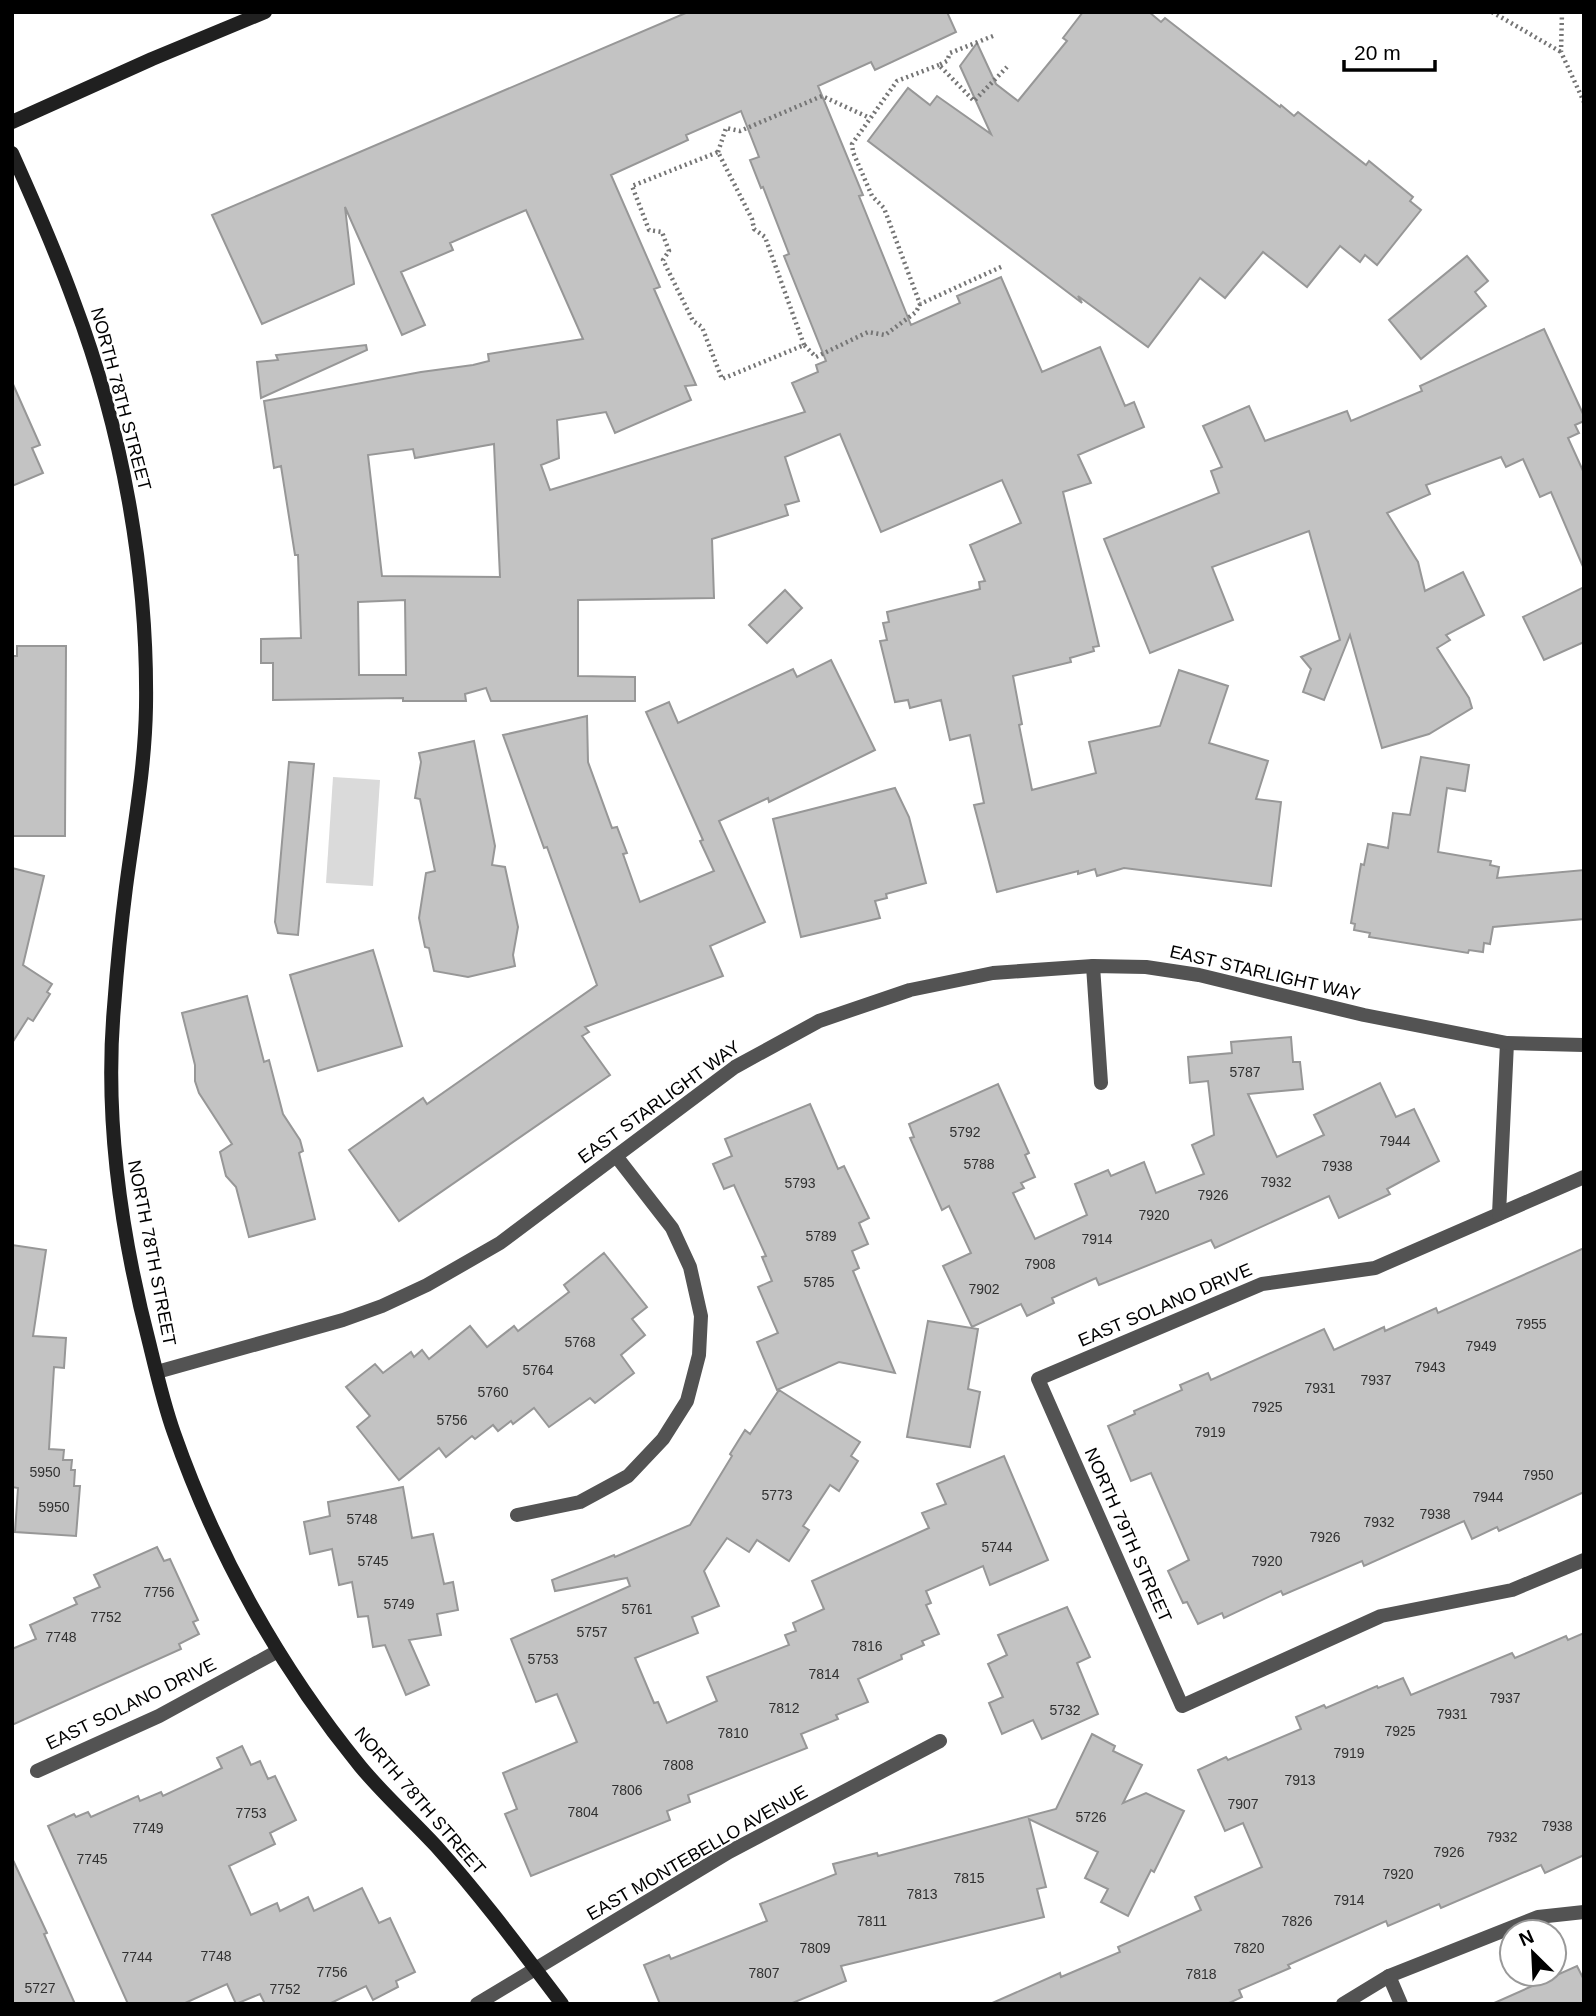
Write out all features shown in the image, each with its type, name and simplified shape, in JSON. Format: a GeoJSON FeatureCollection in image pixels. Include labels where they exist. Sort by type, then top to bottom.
{"type":"FeatureCollection","features":[{"type":"Feature","properties":{"kind":"street"},"geometry":{"type":"LineString","coordinates":[[12,122],[265,12]]}},
{"type":"Feature","properties":{"kind":"street","name":"NORTH 78TH STREET"},"geometry":{"type":"LineString","coordinates":[[12,153],[86,334],[121,461],[138,568],[144,635],[145,718],[141,796],[126,887],[115,998],[110,1078],[113,1152],[125,1232],[142,1315],[174,1433],[216,1536],[278,1651],[361,1768],[437,1847],[495,1915],[562,2004]]}},
{"type":"Feature","properties":{"kind":"street"},"geometry":{"type":"LineString","coordinates":[[1093,966],[1101,1083]]}},
{"type":"Feature","properties":{"kind":"street","name":"EAST STARLIGHT WAY"},"geometry":{"type":"LineString","coordinates":[[157,1372],[343,1320],[427,1286],[500,1243],[735,1067],[819,1021],[910,990],[993,973],[1093,966],[1146,967],[1199,975],[1364,1015],[1507,1042],[1584,1045]]}},
{"type":"Feature","properties":{"kind":"street"},"geometry":{"type":"LineString","coordinates":[[1499,1214],[1507,1042]]}},
{"type":"Feature","properties":{"kind":"street"},"geometry":{"type":"LineString","coordinates":[[517,1515],[580,1502],[628,1476],[663,1438],[687,1401],[699,1355],[701,1317],[690,1267],[672,1228],[616,1156]]}},
{"type":"Feature","properties":{"kind":"street","name":"EAST SOLANO DRIVE"},"geometry":{"type":"LineString","coordinates":[[1038,1379],[1262,1284],[1375,1268],[1584,1177]]}},
{"type":"Feature","properties":{"kind":"street","name":"NORTH 79TH STREET"},"geometry":{"type":"LineString","coordinates":[[1038,1379],[1182,1706],[1381,1616],[1512,1590],[1584,1560]]}},
{"type":"Feature","properties":{"kind":"street","name":"EAST SOLANO DRIVE"},"geometry":{"type":"LineString","coordinates":[[37,1771],[159,1716],[278,1651]]}},
{"type":"Feature","properties":{"kind":"street","name":"EAST MONTEBELLO AVENUE"},"geometry":{"type":"LineString","coordinates":[[477,2004],[729,1852],[940,1741]]}},
{"type":"Feature","properties":{"kind":"street"},"geometry":{"type":"LineString","coordinates":[[1343,2004],[1389,1976],[1538,1917],[1584,1912]]}},
{"type":"Feature","properties":{"kind":"street"},"geometry":{"type":"LineString","coordinates":[[1389,1976],[1401,2004]]}},
{"type":"Feature","properties":{"kind":"path"},"geometry":{"type":"LineString","coordinates":[[1492,12],[1560,52]]}},
{"type":"Feature","properties":{"kind":"path"},"geometry":{"type":"LineString","coordinates":[[1562,12],[1560,52],[1584,102]]}},
{"type":"Feature","properties":{"kind":"path"},"geometry":{"type":"LineString","coordinates":[[920,304],[884,208],[872,196],[852,144],[897,81],[939,65],[947,61],[950,53],[993,36]]}},
{"type":"Feature","properties":{"kind":"path"},"geometry":{"type":"LineString","coordinates":[[939,65],[974,101],[1007,67]]}},
{"type":"Feature","properties":{"kind":"path"},"geometry":{"type":"LineString","coordinates":[[870,118],[822,96],[740,131],[726,128],[718,152],[752,219],[754,229],[765,237],[804,345],[816,357],[868,332],[885,335],[916,312],[920,304],[1003,266]]}},
{"type":"Feature","properties":{"kind":"path"},"geometry":{"type":"LineString","coordinates":[[718,152],[632,186],[649,230],[662,232],[669,251],[663,260],[693,321],[702,327],[722,379],[804,345]]}},
{"type":"Feature","properties":{"kind":"shaded area"},"geometry":{"type":"Polygon","coordinates":[[[333,777],[380,780],[373,886],[326,883],[333,777]]]}},
{"type":"Feature","properties":{"kind":"building"},"geometry":{"type":"Polygon","coordinates":[[[688,12],[947,12],[956,32],[875,70],[871,62],[818,86],[863,195],[859,196],[911,325],[960,303],[957,296],[1001,277],[1042,372],[1100,347],[1125,406],[1134,402],[1144,427],[1078,455],[1091,483],[1063,492],[1099,646],[1093,647],[1094,651],[1070,658],[1071,662],[1013,676],[1022,724],[1019,725],[1032,790],[1096,773],[1089,742],[1160,726],[1179,670],[1228,686],[1209,743],[1268,761],[1256,799],[1281,802],[1271,886],[1124,868],[1097,876],[1095,869],[1078,874],[1078,871],[997,892],[974,805],[984,803],[970,735],[950,740],[941,700],[910,708],[908,700],[895,702],[880,641],[887,640],[883,623],[889,622],[887,612],[980,589],[979,582],[985,581],[970,545],[1021,523],[1002,480],[881,532],[840,434],[785,457],[799,501],[785,505],[788,515],[712,539],[714,598],[578,600],[578,676],[635,677],[635,701],[491,701],[486,688],[465,694],[466,701],[403,701],[403,698],[273,700],[273,663],[261,663],[261,639],[301,638],[298,555],[295,555],[281,466],[274,468],[264,401],[473,365],[489,361],[488,354],[583,339],[526,210],[450,243],[453,250],[401,272],[425,325],[402,335],[345,207],[354,284],[262,324],[212,215],[688,12]],[[741,111],[686,135],[688,140],[611,175],[660,287],[654,289],[696,385],[685,386],[691,400],[615,433],[606,412],[557,420],[559,458],[541,465],[550,490],[805,412],[792,383],[818,372],[816,365],[826,361],[784,256],[789,254],[750,160],[759,157],[741,111]],[[494,444],[415,458],[413,449],[368,455],[382,576],[500,577],[494,444]],[[405,600],[358,602],[359,675],[406,675],[405,600]]]}},
{"type":"Feature","properties":{"kind":"building"},"geometry":{"type":"Polygon","coordinates":[[[1083,12],[1149,12],[1161,22],[1165,18],[1280,107],[1281,105],[1294,116],[1298,112],[1366,165],[1369,161],[1413,197],[1410,201],[1421,210],[1377,265],[1365,255],[1360,262],[1340,246],[1307,287],[1263,252],[1225,298],[1200,278],[1148,347],[1078,296],[1082,303],[868,141],[908,88],[930,105],[937,96],[991,134],[960,66],[977,43],[996,84],[1018,101],[1067,41],[1063,38],[1083,12]]]}},
{"type":"Feature","properties":{"kind":"building"},"geometry":{"type":"Polygon","coordinates":[[[1467,256],[1488,281],[1475,292],[1486,306],[1421,359],[1389,320],[1467,256]]]}},
{"type":"Feature","properties":{"kind":"building"},"geometry":{"type":"Polygon","coordinates":[[[1544,329],[1584,416],[1584,421],[1575,425],[1579,433],[1568,438],[1584,473],[1584,569],[1551,492],[1540,497],[1523,459],[1506,467],[1501,457],[1426,485],[1430,494],[1387,513],[1418,562],[1425,591],[1463,572],[1484,615],[1446,635],[1450,640],[1437,648],[1469,698],[1472,708],[1429,734],[1382,748],[1350,635],[1324,700],[1303,692],[1311,669],[1301,657],[1340,640],[1309,531],[1212,567],[1233,620],[1150,653],[1104,539],[1219,493],[1211,471],[1222,467],[1203,426],[1249,406],[1265,441],[1347,411],[1351,421],[1422,391],[1420,386],[1544,329]]]}},
{"type":"Feature","properties":{"kind":"building"},"geometry":{"type":"Polygon","coordinates":[[[366,345],[367,350],[261,398],[257,362],[278,360],[276,355],[366,345]]]}},
{"type":"Feature","properties":{"kind":"building"},"geometry":{"type":"Polygon","coordinates":[[[12,382],[40,445],[32,448],[43,473],[12,486],[12,382]]]}},
{"type":"Feature","properties":{"kind":"building"},"geometry":{"type":"Polygon","coordinates":[[[1584,587],[1584,642],[1544,660],[1523,617],[1584,587]]]}},
{"type":"Feature","properties":{"kind":"building"},"geometry":{"type":"Polygon","coordinates":[[[785,590],[802,608],[767,643],[749,625],[785,590]]]}},
{"type":"Feature","properties":{"kind":"building"},"geometry":{"type":"Polygon","coordinates":[[[17,646],[66,646],[65,836],[12,836],[12,656],[17,656],[17,646]]]}},
{"type":"Feature","properties":{"kind":"building"},"geometry":{"type":"Polygon","coordinates":[[[831,660],[875,750],[769,802],[768,798],[719,821],[765,922],[710,946],[723,976],[585,1027],[589,1032],[582,1036],[610,1075],[399,1221],[349,1150],[423,1098],[427,1104],[597,985],[503,735],[587,716],[588,762],[612,828],[617,827],[627,853],[623,854],[640,902],[714,871],[646,712],[669,702],[678,723],[793,669],[797,677],[831,660]]]}},
{"type":"Feature","properties":{"kind":"building"},"geometry":{"type":"Polygon","coordinates":[[[474,741],[495,846],[492,865],[505,867],[518,927],[513,955],[515,966],[468,977],[434,971],[429,948],[425,947],[419,918],[426,873],[435,871],[420,799],[415,798],[421,762],[419,753],[474,741]]]}},
{"type":"Feature","properties":{"kind":"building"},"geometry":{"type":"Polygon","coordinates":[[[1421,757],[1469,765],[1465,791],[1447,788],[1438,852],[1491,861],[1490,865],[1499,867],[1497,878],[1584,870],[1584,919],[1493,927],[1490,944],[1484,943],[1483,952],[1469,950],[1468,953],[1369,937],[1370,933],[1354,930],[1355,924],[1351,923],[1361,864],[1364,865],[1368,844],[1388,848],[1393,813],[1410,815],[1421,757]]]}},
{"type":"Feature","properties":{"kind":"building"},"geometry":{"type":"Polygon","coordinates":[[[289,762],[314,764],[298,935],[278,933],[275,922],[289,762]]]}},
{"type":"Feature","properties":{"kind":"building"},"geometry":{"type":"Polygon","coordinates":[[[895,788],[909,817],[926,883],[886,894],[887,898],[875,901],[880,918],[801,937],[773,819],[895,788]]]}},
{"type":"Feature","properties":{"kind":"building"},"geometry":{"type":"Polygon","coordinates":[[[12,868],[44,876],[23,965],[52,984],[47,992],[50,994],[33,1021],[28,1018],[12,1043],[12,868]]]}},
{"type":"Feature","properties":{"kind":"building"},"geometry":{"type":"Polygon","coordinates":[[[373,950],[402,1046],[318,1071],[290,975],[373,950]]]}},
{"type":"Feature","properties":{"kind":"building"},"geometry":{"type":"Polygon","coordinates":[[[247,996],[264,1062],[269,1060],[283,1114],[300,1140],[303,1151],[299,1153],[315,1219],[249,1237],[236,1187],[226,1176],[220,1152],[232,1144],[199,1093],[182,1013],[247,996]]]}},
{"type":"Feature","properties":{"kind":"building"},"geometry":{"type":"Polygon","coordinates":[[[1291,1037],[1293,1062],[1300,1062],[1303,1089],[1248,1094],[1277,1157],[1324,1135],[1314,1115],[1380,1083],[1396,1117],[1414,1109],[1439,1161],[1387,1189],[1390,1194],[1339,1218],[1329,1196],[1215,1248],[1211,1240],[1099,1285],[1096,1278],[1052,1298],[1054,1303],[1027,1316],[1021,1304],[972,1327],[943,1266],[971,1253],[949,1206],[942,1210],[910,1138],[914,1137],[909,1124],[998,1084],[1029,1153],[1025,1155],[1035,1177],[1021,1183],[1024,1188],[1013,1193],[1035,1239],[1087,1215],[1075,1184],[1108,1170],[1111,1176],[1144,1162],[1156,1193],[1204,1174],[1192,1145],[1214,1135],[1208,1081],[1190,1083],[1188,1057],[1232,1053],[1231,1042],[1291,1037]]]}},
{"type":"Feature","properties":{"kind":"building"},"geometry":{"type":"Polygon","coordinates":[[[810,1104],[838,1169],[844,1166],[869,1218],[859,1223],[868,1244],[852,1251],[859,1268],[853,1271],[895,1373],[839,1362],[777,1390],[757,1342],[778,1333],[758,1287],[772,1281],[762,1257],[766,1256],[734,1185],[724,1189],[713,1164],[732,1156],[725,1139],[810,1104]]]}},
{"type":"Feature","properties":{"kind":"building"},"geometry":{"type":"Polygon","coordinates":[[[12,1245],[46,1250],[33,1336],[66,1338],[64,1368],[54,1367],[49,1449],[64,1450],[63,1460],[72,1460],[71,1470],[75,1470],[74,1486],[80,1486],[76,1536],[15,1532],[18,1488],[12,1487],[12,1245]]]}},
{"type":"Feature","properties":{"kind":"building"},"geometry":{"type":"Polygon","coordinates":[[[1584,1248],[1584,1492],[1499,1531],[1497,1527],[1472,1539],[1464,1521],[1364,1566],[1362,1561],[1283,1595],[1281,1591],[1224,1618],[1222,1613],[1198,1624],[1187,1602],[1183,1603],[1168,1571],[1189,1560],[1151,1473],[1131,1481],[1108,1426],[1135,1414],[1134,1411],[1182,1390],[1180,1385],[1208,1373],[1211,1380],[1324,1329],[1334,1350],[1384,1327],[1385,1331],[1436,1308],[1438,1313],[1584,1248]]]}},
{"type":"Feature","properties":{"kind":"building"},"geometry":{"type":"Polygon","coordinates":[[[604,1253],[647,1307],[632,1319],[645,1335],[621,1355],[634,1373],[595,1403],[590,1398],[549,1427],[534,1408],[513,1424],[511,1421],[498,1431],[493,1425],[475,1439],[472,1436],[446,1457],[439,1448],[399,1480],[357,1427],[370,1416],[346,1387],[375,1364],[383,1373],[411,1352],[414,1357],[422,1350],[429,1359],[470,1326],[487,1347],[514,1326],[518,1331],[569,1292],[564,1285],[604,1253]]]}},
{"type":"Feature","properties":{"kind":"building"},"geometry":{"type":"Polygon","coordinates":[[[928,1321],[978,1329],[968,1389],[980,1392],[970,1447],[907,1437],[928,1321]]]}},
{"type":"Feature","properties":{"kind":"building"},"geometry":{"type":"Polygon","coordinates":[[[779,1390],[860,1442],[851,1456],[858,1461],[839,1491],[830,1485],[803,1526],[809,1530],[789,1561],[757,1540],[749,1552],[727,1538],[704,1571],[719,1606],[692,1617],[698,1633],[635,1658],[654,1703],[658,1702],[667,1723],[717,1701],[707,1677],[789,1645],[785,1635],[796,1631],[793,1623],[824,1609],[812,1581],[929,1528],[922,1513],[946,1504],[937,1484],[1004,1456],[1048,1560],[990,1585],[983,1566],[926,1591],[931,1603],[926,1605],[939,1634],[922,1641],[924,1645],[901,1655],[902,1659],[858,1679],[868,1702],[836,1715],[838,1719],[801,1734],[807,1748],[688,1795],[690,1802],[667,1811],[670,1820],[531,1876],[505,1814],[517,1809],[503,1773],[577,1742],[557,1694],[536,1702],[511,1639],[630,1586],[627,1578],[555,1591],[552,1580],[690,1525],[745,1430],[750,1434],[779,1390]]]}},
{"type":"Feature","properties":{"kind":"building"},"geometry":{"type":"Polygon","coordinates":[[[403,1487],[412,1538],[433,1534],[444,1584],[453,1582],[458,1610],[437,1614],[441,1635],[409,1640],[429,1685],[406,1695],[385,1645],[373,1647],[368,1616],[358,1617],[352,1582],[339,1585],[332,1549],[310,1554],[304,1522],[330,1516],[328,1502],[403,1487]]]}},
{"type":"Feature","properties":{"kind":"building"},"geometry":{"type":"Polygon","coordinates":[[[157,1547],[164,1561],[170,1559],[198,1620],[193,1622],[199,1634],[179,1644],[181,1649],[12,1725],[12,1649],[36,1639],[30,1625],[77,1604],[74,1598],[100,1587],[94,1575],[157,1547]]]}},
{"type":"Feature","properties":{"kind":"building"},"geometry":{"type":"Polygon","coordinates":[[[1067,1607],[1090,1657],[1077,1663],[1098,1714],[1042,1739],[1033,1720],[1002,1734],[989,1703],[1003,1697],[988,1664],[1007,1655],[998,1635],[1067,1607]]]}},
{"type":"Feature","properties":{"kind":"building"},"geometry":{"type":"Polygon","coordinates":[[[1584,1633],[1584,1855],[1545,1873],[1541,1865],[1441,1908],[1439,1904],[1388,1926],[1386,1921],[1239,1990],[1242,1997],[1227,2004],[990,2004],[1060,1973],[1061,1977],[1120,1952],[1118,1947],[1201,1910],[1195,1897],[1262,1867],[1243,1823],[1225,1831],[1198,1770],[1301,1729],[1296,1717],[1324,1705],[1326,1708],[1377,1686],[1378,1688],[1403,1678],[1411,1695],[1512,1653],[1515,1658],[1566,1636],[1568,1640],[1584,1633]]]}},
{"type":"Feature","properties":{"kind":"building"},"geometry":{"type":"Polygon","coordinates":[[[1092,1734],[1115,1746],[1113,1751],[1142,1765],[1123,1803],[1146,1793],[1184,1811],[1154,1872],[1151,1870],[1128,1916],[1101,1902],[1108,1889],[1085,1878],[1098,1852],[1029,1819],[1046,1887],[1037,1889],[1044,1917],[841,1966],[846,1981],[790,2004],[660,2004],[644,1965],[669,1955],[671,1959],[767,1921],[760,1904],[836,1874],[833,1864],[877,1853],[878,1856],[1056,1809],[1092,1734]]]}},
{"type":"Feature","properties":{"kind":"building"},"geometry":{"type":"Polygon","coordinates":[[[242,1746],[251,1765],[260,1761],[268,1779],[275,1776],[296,1820],[270,1833],[275,1844],[229,1866],[251,1915],[277,1903],[280,1911],[308,1897],[314,1911],[362,1888],[379,1923],[390,1918],[415,1972],[396,1981],[398,1987],[373,2000],[366,1986],[329,2004],[265,2004],[260,1994],[236,2004],[227,1984],[183,2004],[128,2004],[48,1826],[74,1814],[76,1817],[88,1812],[91,1817],[138,1796],[140,1801],[161,1792],[163,1796],[222,1768],[217,1758],[242,1746]]]}},
{"type":"Feature","properties":{"kind":"building"},"geometry":{"type":"Polygon","coordinates":[[[12,1858],[47,1933],[44,1934],[75,2004],[12,2004],[12,1858]]]}},
{"type":"Feature","properties":{"kind":"building"},"geometry":{"type":"Polygon","coordinates":[[[1577,1966],[1584,1980],[1584,2004],[1492,2004],[1528,1988],[1568,1988],[1568,1970],[1577,1966]]]}}]}
